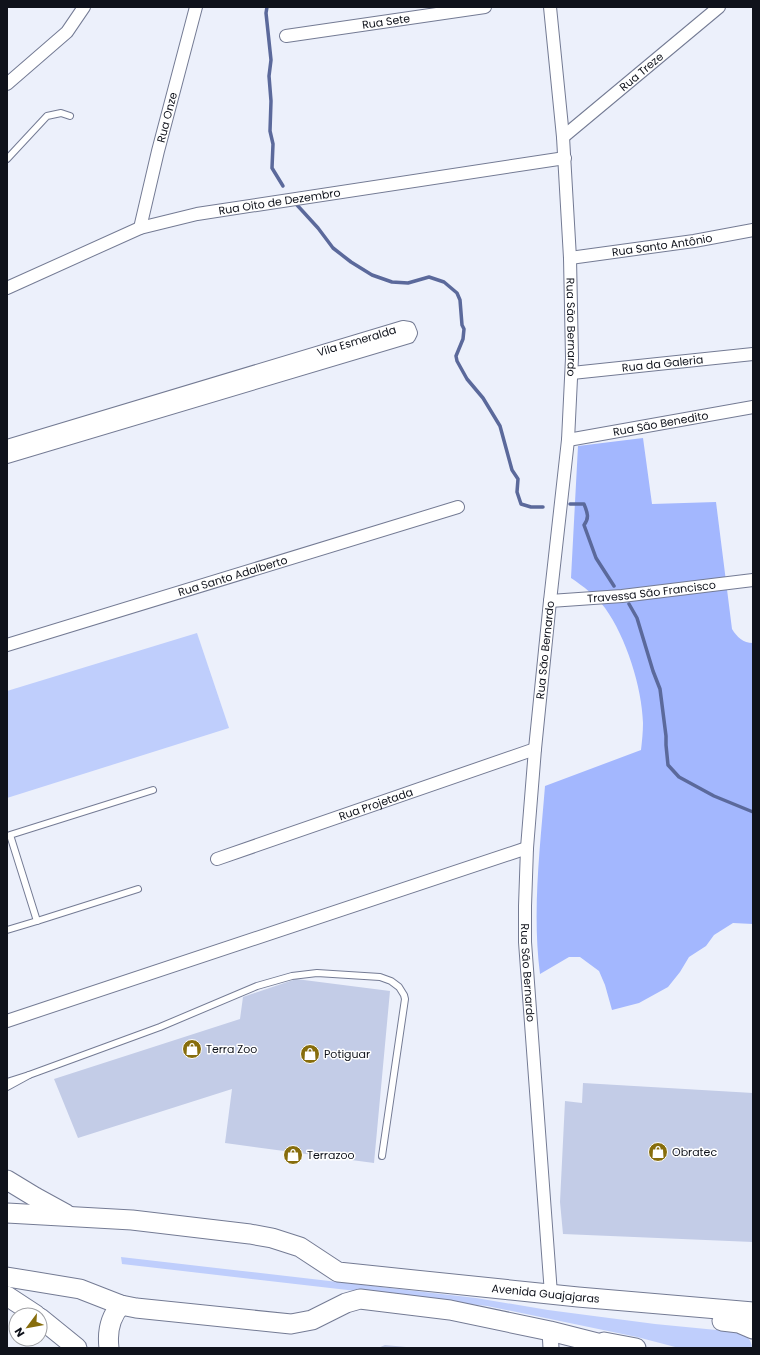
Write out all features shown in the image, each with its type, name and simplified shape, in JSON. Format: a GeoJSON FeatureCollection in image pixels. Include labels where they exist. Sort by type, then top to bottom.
{"type":"FeatureCollection","features":[{"type":"Feature","properties":{"kind":"main road"},"geometry":{"type":"LineString","coordinates":[[7,1180],[74,1218]]}},
{"type":"Feature","properties":{"kind":"main road"},"geometry":{"type":"LineString","coordinates":[[7,1213],[74,1218]]}},
{"type":"Feature","properties":{"kind":"main road","name":"Avenida Guajajaras"},"geometry":{"type":"LineString","coordinates":[[74,1218],[132,1220],[272,1238],[304,1249],[338,1272],[578,1297],[753,1312]]}},
{"type":"Feature","properties":{"kind":"main road"},"geometry":{"type":"LineString","coordinates":[[7,1276],[80,1289],[121,1305],[149,1311],[291,1324],[312,1320],[346,1303],[360,1299],[450,1310],[550,1339],[617,1348]]}},
{"type":"Feature","properties":{"kind":"main road"},"geometry":{"type":"LineString","coordinates":[[7,1296],[24,1307]]}},
{"type":"Feature","properties":{"kind":"main road"},"geometry":{"type":"LineString","coordinates":[[578,1297],[655,1313],[739,1323],[753,1329]]}},
{"type":"Feature","properties":{"kind":"main road"},"geometry":{"type":"LineString","coordinates":[[109,1348],[110,1325],[114,1314],[121,1305]]}},
{"type":"Feature","properties":{"kind":"main road"},"geometry":{"type":"LineString","coordinates":[[48,1324],[77,1348]]}},
{"type":"Feature","properties":{"kind":"main road"},"geometry":{"type":"LineString","coordinates":[[550,1339],[636,1348]]}},
{"type":"Feature","properties":{"kind":"street"},"geometry":{"type":"LineString","coordinates":[[7,84],[66,32],[84,7]]}},
{"type":"Feature","properties":{"kind":"street","name":"Rua Onze"},"geometry":{"type":"LineString","coordinates":[[140,228],[158,151],[196,7]]}},
{"type":"Feature","properties":{"kind":"street","name":"Rua Sete"},"geometry":{"type":"LineString","coordinates":[[286,36],[485,7]]}},
{"type":"Feature","properties":{"kind":"street","name":"Rua Treze"},"geometry":{"type":"LineString","coordinates":[[563,137],[719,7]]}},
{"type":"Feature","properties":{"kind":"street","name":"Rua São Bernardo"},"geometry":{"type":"LineString","coordinates":[[551,8],[565,158],[570,258],[572,373],[568,440],[534,749],[524,906],[525,942],[551,1294]]}},
{"type":"Feature","properties":{"kind":"street","name":"Rua Oito de Dezembro"},"geometry":{"type":"LineString","coordinates":[[7,288],[140,228],[197,214],[565,158]]}},
{"type":"Feature","properties":{"kind":"street","name":"Rua Santo Antônio"},"geometry":{"type":"LineString","coordinates":[[570,258],[694,241],[753,230]]}},
{"type":"Feature","properties":{"kind":"street","name":"Vila Esmeralda"},"geometry":{"type":"LineString","coordinates":[[7,446],[403,327],[409,328],[411,333],[409,337],[7,457]]}},
{"type":"Feature","properties":{"kind":"street","name":"Rua da Galeria"},"geometry":{"type":"LineString","coordinates":[[572,373],[753,354]]}},
{"type":"Feature","properties":{"kind":"street","name":"Rua São Benedito"},"geometry":{"type":"LineString","coordinates":[[568,440],[753,407]]}},
{"type":"Feature","properties":{"kind":"street","name":"Rua Santo Adalberto"},"geometry":{"type":"LineString","coordinates":[[7,645],[458,507]]}},
{"type":"Feature","properties":{"kind":"street","name":"Travessa São Francisco"},"geometry":{"type":"LineString","coordinates":[[550,601],[622,596],[753,580]]}},
{"type":"Feature","properties":{"kind":"street","name":"Rua Projetada"},"geometry":{"type":"LineString","coordinates":[[217,859],[534,749]]}},
{"type":"Feature","properties":{"kind":"street"},"geometry":{"type":"LineString","coordinates":[[11,1020],[527,848]]}},
{"type":"Feature","properties":{"kind":"lane"},"geometry":{"type":"LineString","coordinates":[[7,159],[47,116],[61,113],[70,116]]}},
{"type":"Feature","properties":{"kind":"lane"},"geometry":{"type":"LineString","coordinates":[[37,921],[9,836],[153,790]]}},
{"type":"Feature","properties":{"kind":"lane"},"geometry":{"type":"LineString","coordinates":[[7,930],[138,889]]}},
{"type":"Feature","properties":{"kind":"lane"},"geometry":{"type":"LineString","coordinates":[[7,1082],[160,1027],[257,986],[292,976],[318,973],[380,977],[391,981],[399,987],[405,999],[382,1156]]}},
{"type":"Feature","properties":{"kind":"lane"},"geometry":{"type":"LineString","coordinates":[[7,1087],[29,1075]]}},
{"type":"Feature","properties":{"kind":"shaded area"},"geometry":{"type":"Polygon","coordinates":[[[643,438],[652,504],[716,502],[732,629],[741,639],[746,642],[753,643],[753,924],[733,923],[714,935],[706,946],[689,957],[680,972],[668,987],[639,1003],[612,1010],[605,985],[599,971],[580,957],[569,957],[540,974],[537,927],[539,856],[545,786],[641,750],[643,726],[640,694],[632,663],[620,633],[598,599],[571,578],[578,446],[643,438]]]}},
{"type":"Feature","properties":{"kind":"shaded area"},"geometry":{"type":"Polygon","coordinates":[[[197,633],[229,728],[7,798],[7,691],[197,633]]]}},
{"type":"Feature","properties":{"kind":"shaded area"},"geometry":{"type":"Polygon","coordinates":[[[121,1257],[476,1298],[548,1310],[655,1324],[737,1332],[748,1337],[752,1348],[679,1348],[637,1337],[487,1306],[122,1264],[121,1257]]]}},
{"type":"Feature","properties":{"kind":"building","name":"Potiguar"},"geometry":{"type":"Polygon","coordinates":[[[296,979],[390,991],[374,1163],[225,1143],[232,1089],[78,1138],[54,1079],[240,1019],[243,997],[296,979]]]}},
{"type":"Feature","properties":{"kind":"building","name":"Obratec"},"geometry":{"type":"Polygon","coordinates":[[[583,1083],[753,1093],[753,1242],[563,1234],[560,1202],[565,1101],[582,1103],[583,1083]]]}},
{"type":"Feature","properties":{"kind":"building"},"geometry":{"type":"Polygon","coordinates":[[[385,1345],[406,1347],[406,1348],[378,1348],[385,1345]]]}},
{"type":"Feature","properties":{"kind":"waterway"},"geometry":{"type":"LineString","coordinates":[[267,7],[266,13],[271,60],[269,76],[271,101],[270,131],[273,144],[272,168],[283,186]]}},
{"type":"Feature","properties":{"kind":"waterway"},"geometry":{"type":"LineString","coordinates":[[297,205],[318,228],[333,248],[351,262],[372,275],[392,282],[408,283],[429,277],[444,282],[457,293],[460,300],[462,325],[464,329],[463,339],[456,356],[457,361],[467,379],[483,398],[500,426],[512,470],[518,479],[517,492],[521,504],[531,507],[543,507]]}},
{"type":"Feature","properties":{"kind":"waterway"},"geometry":{"type":"LineString","coordinates":[[570,504],[584,504],[587,512],[586,522],[584,525],[596,558],[614,586]]}},
{"type":"Feature","properties":{"kind":"waterway"},"geometry":{"type":"LineString","coordinates":[[629,604],[637,618],[660,689],[668,765],[679,777],[714,796],[753,812]]}},
{"type":"Feature","properties":{"kind":"place","name":"Terra Zoo"},"geometry":{"type":"Point","coordinates":[192,1049]}},
{"type":"Feature","properties":{"kind":"place","name":"Potiguar"},"geometry":{"type":"Point","coordinates":[310,1054]}},
{"type":"Feature","properties":{"kind":"place","name":"Obratec"},"geometry":{"type":"Point","coordinates":[658,1152]}},
{"type":"Feature","properties":{"kind":"place","name":"Terrazoo"},"geometry":{"type":"Point","coordinates":[293,1155]}}]}
